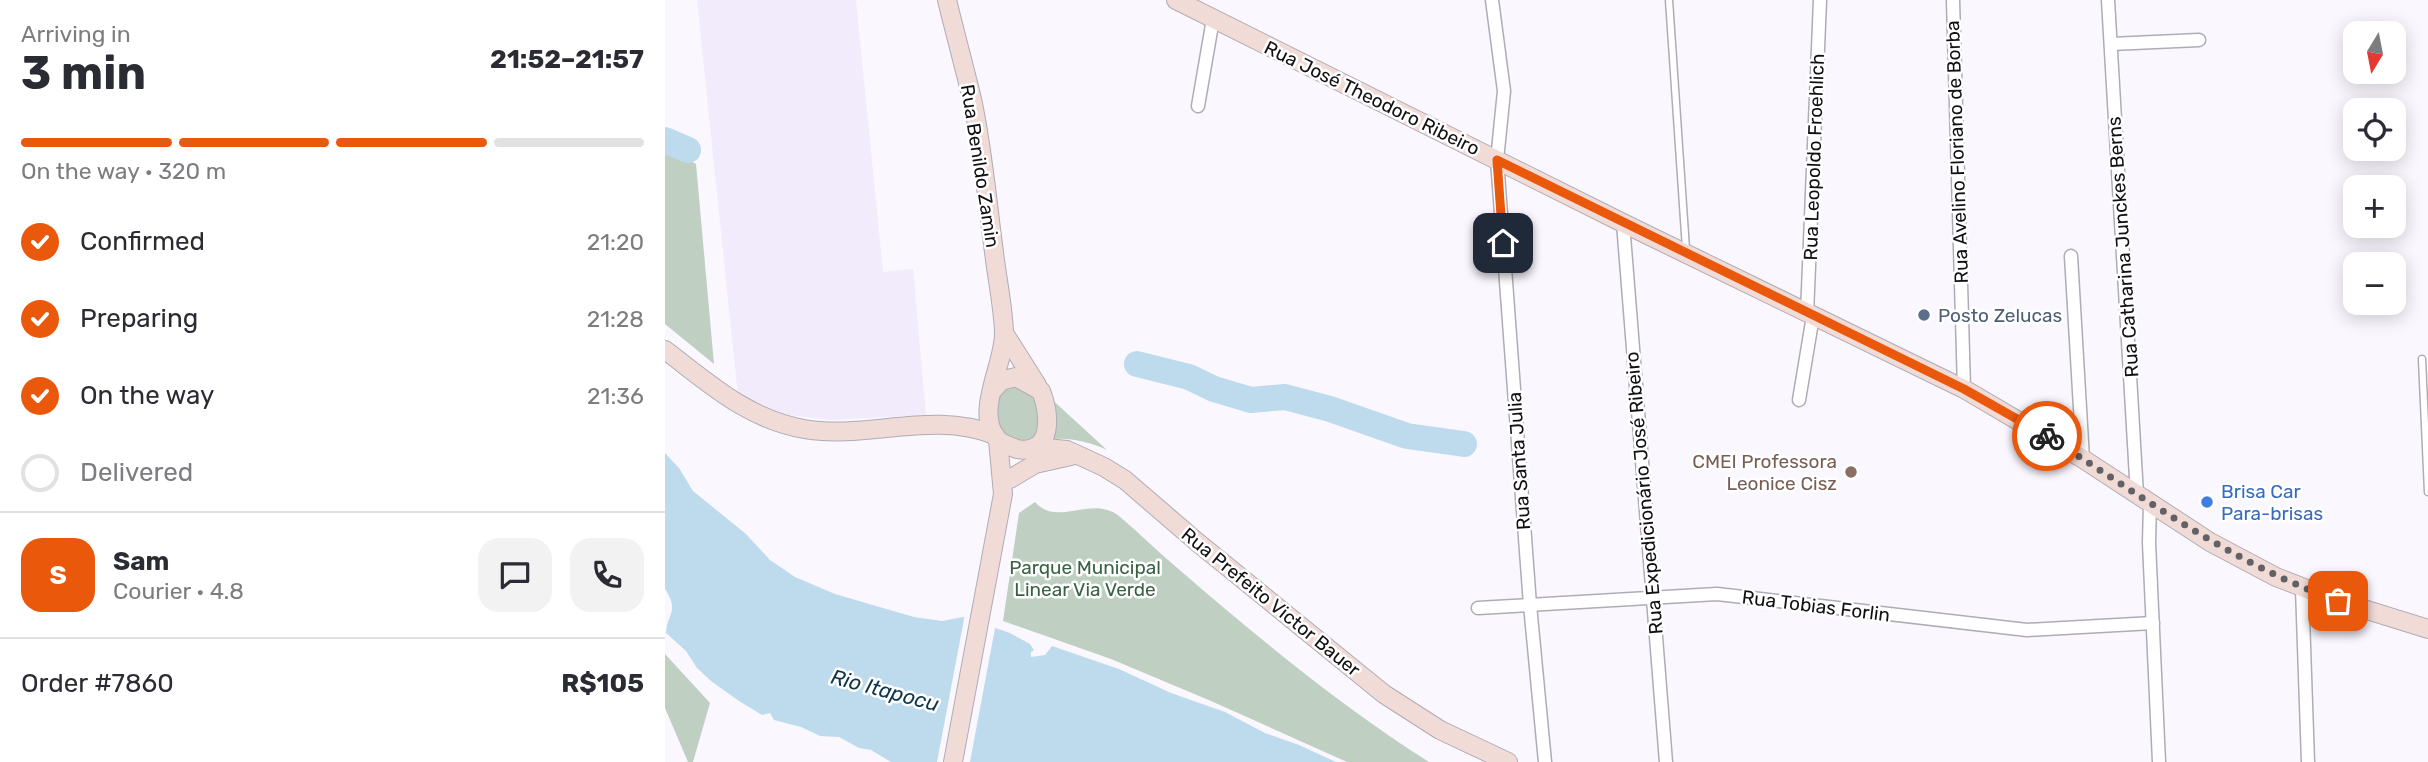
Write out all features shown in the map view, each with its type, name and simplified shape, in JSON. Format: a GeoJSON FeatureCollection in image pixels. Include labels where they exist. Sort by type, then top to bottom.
{"type":"FeatureCollection","features":[{"type":"Feature","properties":{"kind":"main road","name":"Rua Benildo Zamin"},"geometry":{"type":"LineString","coordinates":[[947,0],[980,144],[1004,333],[992,390]]}},
{"type":"Feature","properties":{"kind":"main road","name":"Rua José Theodoro Ribeiro"},"geometry":{"type":"LineString","coordinates":[[1176,0],[1964,389],[2083,458],[2210,542],[2302,588],[2427,626]]}},
{"type":"Feature","properties":{"kind":"main road","name":"Rua Benildo Zamin"},"geometry":{"type":"LineString","coordinates":[[1004,333],[1023,367],[1041,391]]}},
{"type":"Feature","properties":{"kind":"main road"},"geometry":{"type":"LineString","coordinates":[[665,350],[744,408],[782,424],[821,430],[949,424],[975,428],[997,437],[1013,448],[1032,449]]}},
{"type":"Feature","properties":{"kind":"main road"},"geometry":{"type":"LineString","coordinates":[[953,762],[999,515],[1007,487],[1032,449],[1043,439],[1048,420],[1041,391],[1016,377],[1002,382],[992,390],[988,405],[988,418],[997,437],[1007,487]]}},
{"type":"Feature","properties":{"kind":"main road","name":"Rua Prefeito Victor Bauer"},"geometry":{"type":"LineString","coordinates":[[1032,449],[1067,450],[1125,480],[1384,694],[1440,730],[1508,762]]}},
{"type":"Feature","properties":{"kind":"main road"},"geometry":{"type":"LineString","coordinates":[[1007,487],[1035,464],[1068,456],[1082,456]]}},
{"type":"Feature","properties":{"kind":"street","name":"Rua Santa Julia"},"geometry":{"type":"LineString","coordinates":[[1492,0],[1504,91],[1497,160],[1530,605],[1545,762]]}},
{"type":"Feature","properties":{"kind":"street","name":"Rua Leopoldo Froehlich"},"geometry":{"type":"LineString","coordinates":[[1799,400],[1810,315],[1821,0]]}},
{"type":"Feature","properties":{"kind":"street","name":"Rua Avelino Floriano de Borba"},"geometry":{"type":"LineString","coordinates":[[1953,0],[1964,389]]}},
{"type":"Feature","properties":{"kind":"street","name":"Rua Catharina Junckes Berns"},"geometry":{"type":"LineString","coordinates":[[2108,0],[2149,543],[2159,762]]}},
{"type":"Feature","properties":{"kind":"street"},"geometry":{"type":"LineString","coordinates":[[1198,106],[1213,19]]}},
{"type":"Feature","properties":{"kind":"street"},"geometry":{"type":"LineString","coordinates":[[2111,44],[2199,40]]}},
{"type":"Feature","properties":{"kind":"street","name":"Rua Expedicionário José Ribeiro"},"geometry":{"type":"LineString","coordinates":[[1623,223],[1666,762]]}},
{"type":"Feature","properties":{"kind":"street"},"geometry":{"type":"LineString","coordinates":[[2071,256],[2083,458]]}},
{"type":"Feature","properties":{"kind":"street"},"geometry":{"type":"LineString","coordinates":[[2302,588],[2308,762]]}},
{"type":"Feature","properties":{"kind":"street","name":"Rua Tobias Forlin"},"geometry":{"type":"LineString","coordinates":[[1478,608],[1717,594],[2027,630],[2153,623]]}},
{"type":"Feature","properties":{"kind":"lane"},"geometry":{"type":"LineString","coordinates":[[1669,0],[1687,254]]}},
{"type":"Feature","properties":{"kind":"lane"},"geometry":{"type":"LineString","coordinates":[[2422,359],[2428,492]]}},
{"type":"Feature","properties":{"kind":"shaded area"},"geometry":{"type":"Polygon","coordinates":[[[697,0],[856,0],[883,272],[913,269],[926,415],[830,420],[782,414],[738,396],[697,0]]]}},
{"type":"Feature","properties":{"kind":"green space"},"geometry":{"type":"Polygon","coordinates":[[[665,147],[696,164],[714,364],[665,324],[665,147]]]}},
{"type":"Feature","properties":{"kind":"green space"},"geometry":{"type":"Polygon","coordinates":[[[1011,383],[1040,397],[1041,434],[1022,444],[999,434],[995,397],[1011,383]]]}},
{"type":"Feature","properties":{"kind":"green space"},"geometry":{"type":"Polygon","coordinates":[[[1047,395],[1107,450],[1081,441],[1053,439],[1047,395]]]}},
{"type":"Feature","properties":{"kind":"green space","name":"Parque Municipal Linear Via Verde"},"geometry":{"type":"Polygon","coordinates":[[[1035,502],[1054,512],[1098,508],[1119,516],[1267,644],[1363,717],[1429,762],[1347,762],[1111,659],[1003,621],[1019,513],[1035,502]]]}},
{"type":"Feature","properties":{"kind":"green space"},"geometry":{"type":"Polygon","coordinates":[[[665,654],[710,703],[693,762],[688,762],[665,708],[665,654]]]}},
{"type":"Feature","properties":{"kind":"water","name":"Rio Itapocu"},"geometry":{"type":"Polygon","coordinates":[[[665,453],[679,468],[693,491],[746,534],[770,560],[795,577],[835,594],[914,617],[942,621],[963,617],[1010,633],[1030,644],[1034,650],[1031,657],[1045,655],[1052,646],[1119,669],[1171,693],[1225,712],[1265,733],[1336,762],[891,762],[871,750],[859,748],[839,737],[820,736],[801,727],[774,720],[770,713],[762,715],[711,681],[697,668],[686,651],[666,633],[672,603],[665,589],[665,453]]]}},
{"type":"Feature","properties":{"kind":"pier"},"geometry":{"type":"Polygon","coordinates":[[[965,614],[996,623],[970,762],[937,762],[965,614]]]}},
{"type":"Feature","properties":{"kind":"waterway"},"geometry":{"type":"LineString","coordinates":[[665,140],[688,150]]}},
{"type":"Feature","properties":{"kind":"waterway"},"geometry":{"type":"LineString","coordinates":[[1137,364],[1189,377],[1214,389],[1251,400],[1285,397],[1330,409],[1407,436],[1464,444]]}},
{"type":"Feature","properties":{"kind":"way so far"},"geometry":{"type":"LineString","coordinates":[[2047,436],[2210,542],[2277,577],[2338,601]]}},
{"type":"Feature","properties":{"kind":"place","name":"Posto Zelucas"},"geometry":{"type":"Point","coordinates":[1924,315]}},
{"type":"Feature","properties":{"kind":"place","name":"CMEI Professora Leonice Cisz"},"geometry":{"type":"Point","coordinates":[1851,472]}},
{"type":"Feature","properties":{"kind":"place","name":"Brisa Car Para-brisas"},"geometry":{"type":"Point","coordinates":[2207,502]}},
{"type":"Feature","properties":{"kind":"route"},"geometry":{"type":"LineString","coordinates":[[1503,243],[1497,160],[1964,389],[2047,436]]}}]}
